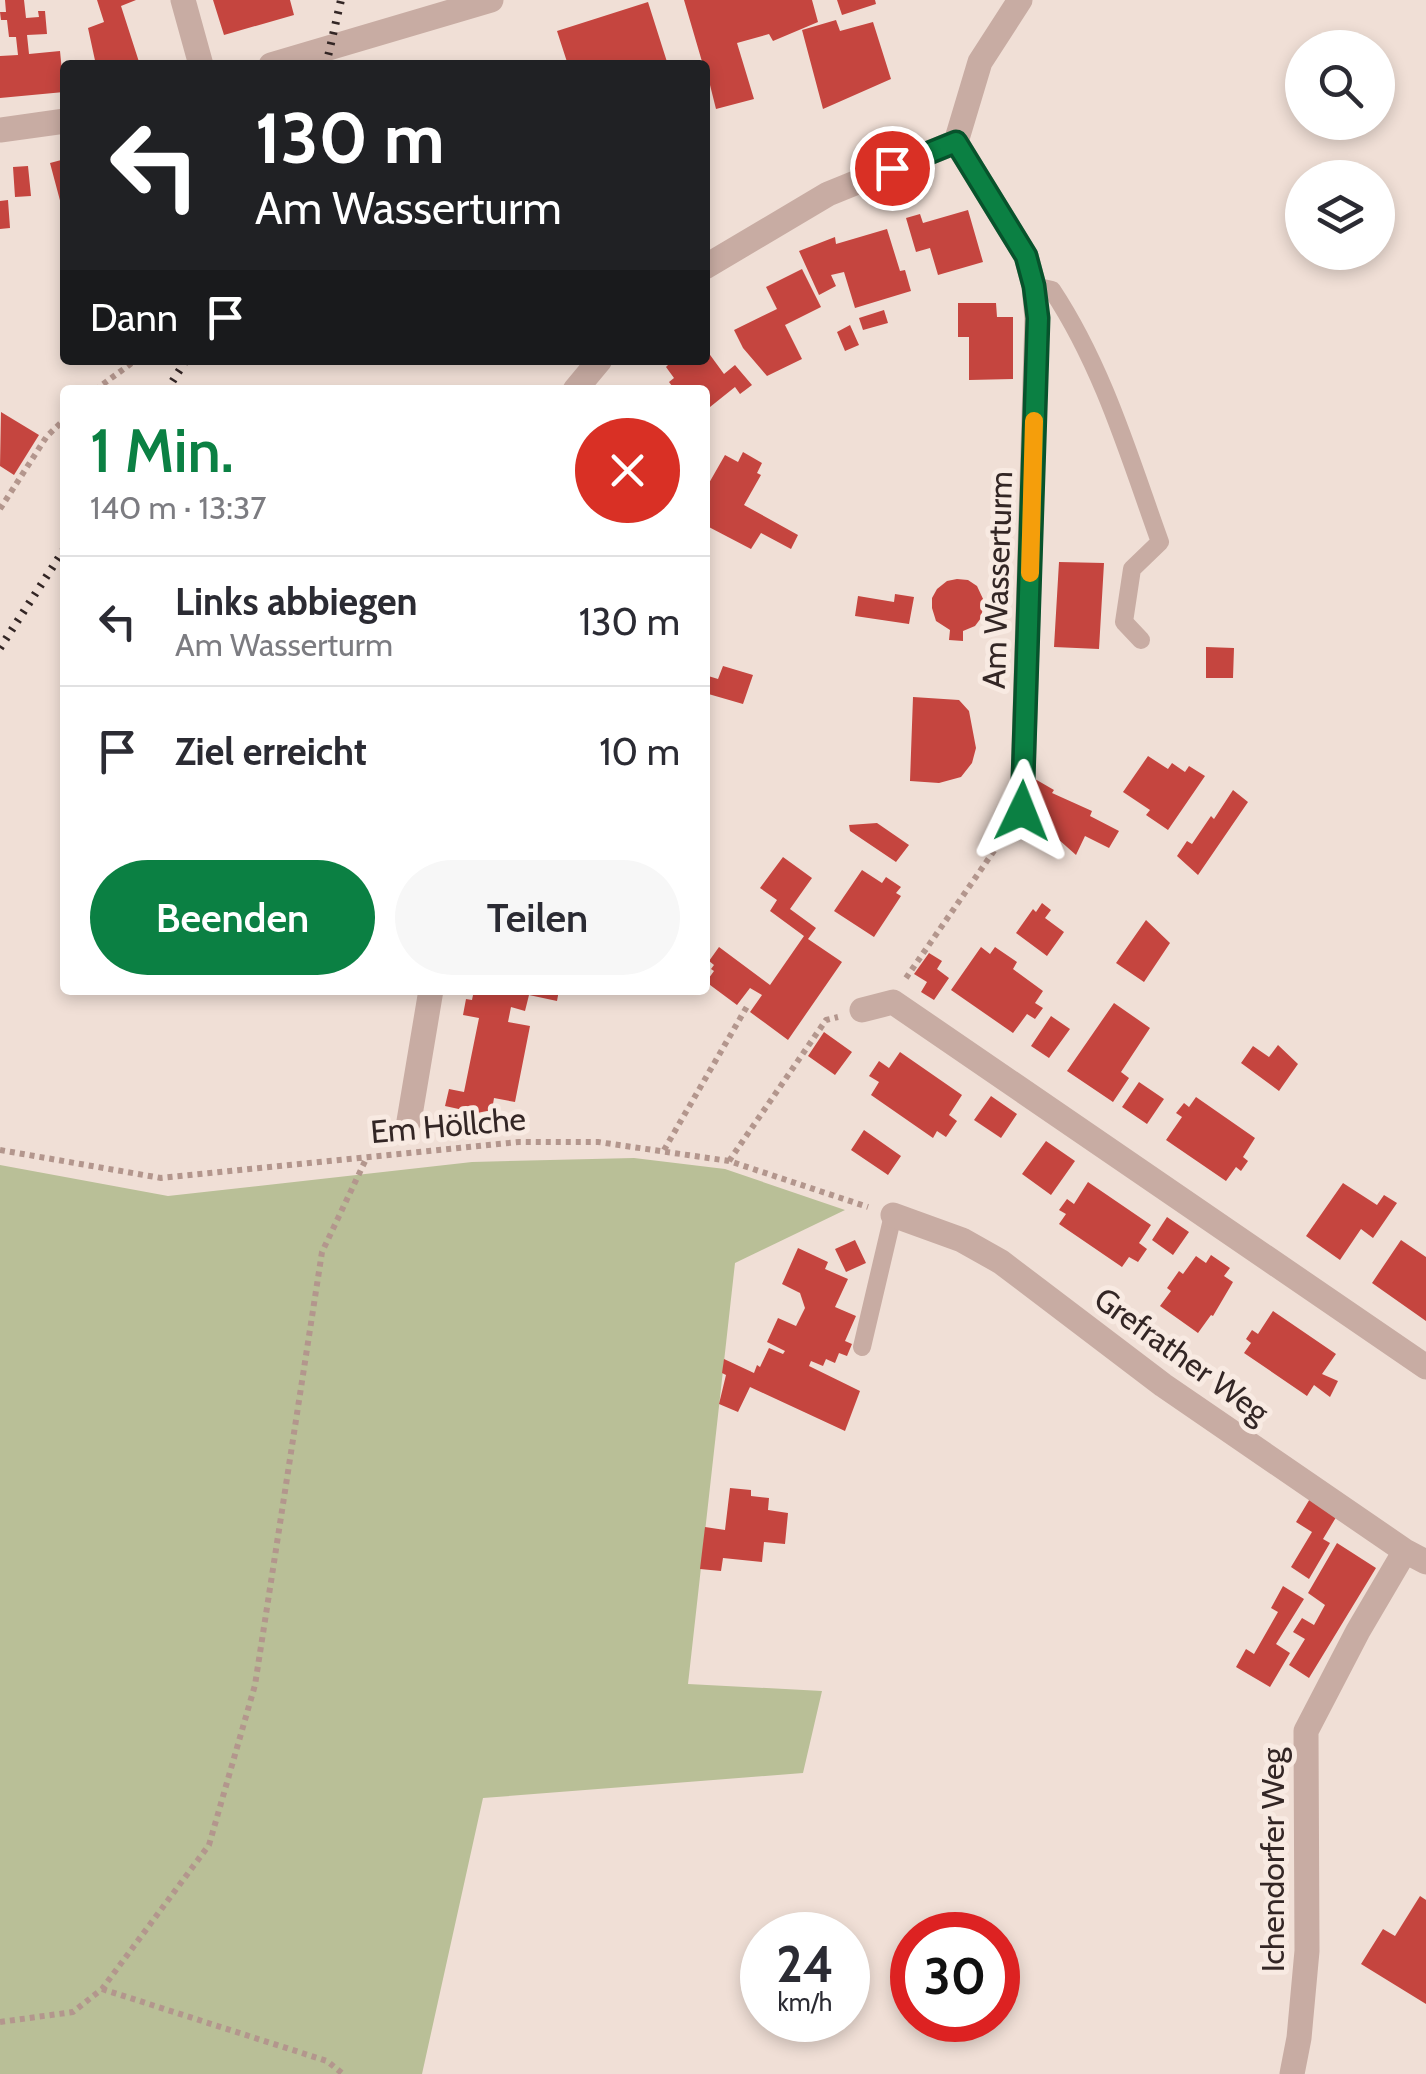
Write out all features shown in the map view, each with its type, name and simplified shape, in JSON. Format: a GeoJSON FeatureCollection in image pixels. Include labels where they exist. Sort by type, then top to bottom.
{"type":"FeatureCollection","features":[{"type":"Feature","properties":{"kind":"street"},"geometry":{"type":"LineString","coordinates":[[183,0],[200,60]]}},
{"type":"Feature","properties":{"kind":"street"},"geometry":{"type":"LineString","coordinates":[[710,264],[828,194],[956,142],[980,62],[1020,0]]}},
{"type":"Feature","properties":{"kind":"street"},"geometry":{"type":"LineString","coordinates":[[287,60],[477,2]]}},
{"type":"Feature","properties":{"kind":"street"},"geometry":{"type":"LineString","coordinates":[[0,130],[60,122]]}},
{"type":"Feature","properties":{"kind":"street","name":"Am Wasserturm"},"geometry":{"type":"LineString","coordinates":[[956,142],[1026,256],[1038,318],[1022,811]]}},
{"type":"Feature","properties":{"kind":"street"},"geometry":{"type":"LineString","coordinates":[[579,385],[596,365]]}},
{"type":"Feature","properties":{"kind":"street"},"geometry":{"type":"LineString","coordinates":[[409,1122],[429,995]]}},
{"type":"Feature","properties":{"kind":"street"},"geometry":{"type":"LineString","coordinates":[[862,1010],[892,1002],[1426,1367]]}},
{"type":"Feature","properties":{"kind":"street","name":"Grefrather Weg"},"geometry":{"type":"LineString","coordinates":[[894,1215],[962,1240],[1001,1262],[1163,1386],[1415,1556]]}},
{"type":"Feature","properties":{"kind":"street","name":"Ichendorfer Weg"},"geometry":{"type":"LineString","coordinates":[[1292,2074],[1307,1951],[1306,1731],[1358,1631],[1415,1556]]}},
{"type":"Feature","properties":{"kind":"lane"},"geometry":{"type":"LineString","coordinates":[[1034,286],[1052,290],[1107,392],[1160,542],[1132,569],[1124,622],[1141,640]]}},
{"type":"Feature","properties":{"kind":"lane"},"geometry":{"type":"LineString","coordinates":[[862,1346],[894,1215]]}},
{"type":"Feature","properties":{"kind":"path"},"geometry":{"type":"LineString","coordinates":[[102,385],[129,365]]}},
{"type":"Feature","properties":{"kind":"path"},"geometry":{"type":"LineString","coordinates":[[0,509],[47,436],[60,424]]}},
{"type":"Feature","properties":{"kind":"path"},"geometry":{"type":"LineString","coordinates":[[892,1002],[1022,811]]}},
{"type":"Feature","properties":{"kind":"path"},"geometry":{"type":"LineString","coordinates":[[664,1150],[750,1003]]}},
{"type":"Feature","properties":{"kind":"path"},"geometry":{"type":"LineString","coordinates":[[729,1161],[826,1020],[862,1010]]}},
{"type":"Feature","properties":{"kind":"path","name":"Em Höllche"},"geometry":{"type":"LineString","coordinates":[[0,1150],[161,1178],[519,1142],[598,1142],[729,1161],[894,1215]]}},
{"type":"Feature","properties":{"kind":"path"},"geometry":{"type":"LineString","coordinates":[[0,2022],[72,2012],[102,1989],[209,1846],[255,1685],[322,1252],[366,1157]]}},
{"type":"Feature","properties":{"kind":"path"},"geometry":{"type":"LineString","coordinates":[[102,1989],[327,2061],[344,2074]]}},
{"type":"Feature","properties":{"kind":"green space"},"geometry":{"type":"Polygon","coordinates":[[[634,1158],[725,1169],[845,1210],[735,1263],[688,1684],[822,1691],[803,1773],[483,1798],[422,2074],[0,2074],[0,1165],[168,1196],[472,1162],[634,1158]]]}},
{"type":"Feature","properties":{"kind":"building"},"geometry":{"type":"Polygon","coordinates":[[[5,0],[24,0],[26,18],[39,17],[38,11],[45,11],[47,34],[27,35],[29,54],[60,51],[60,92],[0,98],[0,56],[18,55],[16,37],[9,37],[7,20],[1,20],[0,12],[6,12],[5,0]]]}},
{"type":"Feature","properties":{"kind":"building"},"geometry":{"type":"Polygon","coordinates":[[[97,0],[136,0],[121,6],[138,60],[95,60],[88,28],[104,22],[97,0]]]}},
{"type":"Feature","properties":{"kind":"building"},"geometry":{"type":"Polygon","coordinates":[[[213,0],[290,0],[294,15],[224,35],[213,0]]]}},
{"type":"Feature","properties":{"kind":"building"},"geometry":{"type":"Polygon","coordinates":[[[684,0],[812,0],[818,22],[773,41],[769,34],[737,43],[754,99],[716,109],[710,85],[710,60],[702,60],[684,0]]]}},
{"type":"Feature","properties":{"kind":"building"},"geometry":{"type":"Polygon","coordinates":[[[837,0],[875,0],[876,4],[842,15],[837,0]]]}},
{"type":"Feature","properties":{"kind":"building"},"geometry":{"type":"Polygon","coordinates":[[[648,2],[666,60],[566,60],[557,31],[648,2]]]}},
{"type":"Feature","properties":{"kind":"building"},"geometry":{"type":"Polygon","coordinates":[[[836,20],[840,31],[873,22],[891,79],[823,109],[802,30],[836,20]]]}},
{"type":"Feature","properties":{"kind":"building"},"geometry":{"type":"Polygon","coordinates":[[[60,160],[60,200],[50,163],[60,160]]]}},
{"type":"Feature","properties":{"kind":"building"},"geometry":{"type":"Polygon","coordinates":[[[28,166],[31,196],[15,197],[13,167],[28,166]]]}},
{"type":"Feature","properties":{"kind":"building"},"geometry":{"type":"Polygon","coordinates":[[[8,200],[10,228],[0,229],[0,201],[8,200]]]}},
{"type":"Feature","properties":{"kind":"building"},"geometry":{"type":"Polygon","coordinates":[[[968,210],[983,262],[938,275],[930,248],[916,252],[906,218],[920,214],[923,223],[968,210]]]}},
{"type":"Feature","properties":{"kind":"building"},"geometry":{"type":"Polygon","coordinates":[[[887,229],[900,271],[905,270],[911,291],[855,308],[844,272],[831,275],[836,286],[819,295],[799,251],[835,237],[836,244],[887,229]]]}},
{"type":"Feature","properties":{"kind":"building"},"geometry":{"type":"Polygon","coordinates":[[[802,269],[821,307],[785,325],[802,359],[767,376],[743,348],[734,330],[777,309],[766,287],[802,269]]]}},
{"type":"Feature","properties":{"kind":"building"},"geometry":{"type":"Polygon","coordinates":[[[958,303],[996,303],[997,317],[1013,317],[1013,379],[969,380],[969,337],[958,337],[958,303]]]}},
{"type":"Feature","properties":{"kind":"building"},"geometry":{"type":"Polygon","coordinates":[[[884,310],[888,323],[863,330],[859,318],[884,310]]]}},
{"type":"Feature","properties":{"kind":"building"},"geometry":{"type":"Polygon","coordinates":[[[850,325],[859,345],[845,351],[837,332],[850,325]]]}},
{"type":"Feature","properties":{"kind":"building"},"geometry":{"type":"Polygon","coordinates":[[[710,355],[724,374],[735,365],[752,385],[740,394],[735,387],[710,407],[710,385],[671,385],[669,382],[674,378],[666,367],[710,365],[710,355]]]}},
{"type":"Feature","properties":{"kind":"building"},"geometry":{"type":"Polygon","coordinates":[[[1,412],[39,435],[14,475],[0,466],[1,412]]]}},
{"type":"Feature","properties":{"kind":"building"},"geometry":{"type":"Polygon","coordinates":[[[743,452],[762,463],[757,473],[761,475],[744,505],[798,535],[791,549],[761,533],[751,549],[710,528],[710,481],[725,455],[738,462],[743,452]]]}},
{"type":"Feature","properties":{"kind":"building"},"geometry":{"type":"Polygon","coordinates":[[[1059,562],[1104,563],[1099,649],[1054,647],[1059,562]]]}},
{"type":"Feature","properties":{"kind":"building"},"geometry":{"type":"Polygon","coordinates":[[[957,579],[977,586],[984,601],[981,618],[963,631],[963,641],[949,640],[950,630],[936,621],[932,608],[937,589],[957,579]]]}},
{"type":"Feature","properties":{"kind":"building"},"geometry":{"type":"Polygon","coordinates":[[[895,594],[914,597],[909,624],[855,616],[858,596],[894,602],[895,594]]]}},
{"type":"Feature","properties":{"kind":"building"},"geometry":{"type":"Polygon","coordinates":[[[1206,647],[1234,648],[1233,678],[1206,678],[1206,647]]]}},
{"type":"Feature","properties":{"kind":"building"},"geometry":{"type":"Polygon","coordinates":[[[723,666],[753,675],[743,704],[710,694],[710,677],[718,679],[723,666]]]}},
{"type":"Feature","properties":{"kind":"building"},"geometry":{"type":"Polygon","coordinates":[[[913,697],[959,700],[969,711],[976,748],[972,763],[961,777],[939,783],[910,781],[913,697]]]}},
{"type":"Feature","properties":{"kind":"building"},"geometry":{"type":"Polygon","coordinates":[[[1148,756],[1168,769],[1172,763],[1185,772],[1189,766],[1205,776],[1168,830],[1146,815],[1150,810],[1123,792],[1148,756]]]}},
{"type":"Feature","properties":{"kind":"building"},"geometry":{"type":"Polygon","coordinates":[[[1035,779],[1119,831],[1109,848],[1085,836],[1076,855],[1031,815],[1035,779]]]}},
{"type":"Feature","properties":{"kind":"building"},"geometry":{"type":"Polygon","coordinates":[[[1233,790],[1248,802],[1198,875],[1177,856],[1187,841],[1192,844],[1211,816],[1214,819],[1233,790]]]}},
{"type":"Feature","properties":{"kind":"building"},"geometry":{"type":"Polygon","coordinates":[[[877,823],[909,845],[896,862],[850,831],[849,825],[877,823]]]}},
{"type":"Feature","properties":{"kind":"building"},"geometry":{"type":"Polygon","coordinates":[[[783,857],[812,878],[790,909],[816,928],[808,939],[842,962],[788,1040],[750,1012],[762,995],[750,988],[737,1005],[710,985],[714,965],[710,960],[719,947],[770,985],[804,936],[770,911],[777,900],[760,888],[783,857]]]}},
{"type":"Feature","properties":{"kind":"building"},"geometry":{"type":"Polygon","coordinates":[[[862,870],[882,883],[886,877],[901,887],[896,893],[901,896],[874,937],[834,911],[862,870]]]}},
{"type":"Feature","properties":{"kind":"building"},"geometry":{"type":"Polygon","coordinates":[[[1042,903],[1051,910],[1045,918],[1064,932],[1047,956],[1016,933],[1042,903]]]}},
{"type":"Feature","properties":{"kind":"building"},"geometry":{"type":"Polygon","coordinates":[[[1146,920],[1170,943],[1144,982],[1116,963],[1146,920]]]}},
{"type":"Feature","properties":{"kind":"building"},"geometry":{"type":"Polygon","coordinates":[[[981,947],[990,954],[995,947],[1017,962],[1013,969],[1043,991],[1035,1003],[1043,1008],[1035,1019],[1027,1014],[1013,1033],[951,990],[981,947]]]}},
{"type":"Feature","properties":{"kind":"building"},"geometry":{"type":"Polygon","coordinates":[[[929,953],[942,961],[937,969],[949,978],[934,1000],[921,992],[927,982],[914,974],[929,953]]]}},
{"type":"Feature","properties":{"kind":"building"},"geometry":{"type":"Polygon","coordinates":[[[473,995],[529,995],[525,1011],[511,1007],[508,1022],[530,1026],[515,1102],[494,1098],[492,1110],[477,1113],[445,1106],[449,1089],[464,1092],[479,1018],[463,1015],[466,999],[472,1000],[473,995]]]}},
{"type":"Feature","properties":{"kind":"building"},"geometry":{"type":"Polygon","coordinates":[[[529,995],[558,995],[557,1001],[529,995]]]}},
{"type":"Feature","properties":{"kind":"building"},"geometry":{"type":"Polygon","coordinates":[[[1114,1003],[1150,1028],[1121,1072],[1129,1078],[1113,1102],[1067,1071],[1114,1003]]]}},
{"type":"Feature","properties":{"kind":"building"},"geometry":{"type":"Polygon","coordinates":[[[1051,1016],[1070,1029],[1049,1058],[1031,1046],[1051,1016]]]}},
{"type":"Feature","properties":{"kind":"building"},"geometry":{"type":"Polygon","coordinates":[[[824,1032],[852,1052],[835,1075],[808,1056],[824,1032]]]}},
{"type":"Feature","properties":{"kind":"building"},"geometry":{"type":"Polygon","coordinates":[[[1278,1045],[1298,1064],[1279,1091],[1241,1063],[1253,1046],[1269,1057],[1278,1045]]]}},
{"type":"Feature","properties":{"kind":"building"},"geometry":{"type":"Polygon","coordinates":[[[900,1052],[962,1095],[949,1115],[957,1121],[946,1137],[937,1131],[933,1138],[871,1095],[879,1082],[869,1076],[879,1061],[889,1068],[900,1052]]]}},
{"type":"Feature","properties":{"kind":"building"},"geometry":{"type":"Polygon","coordinates":[[[1139,1082],[1164,1099],[1147,1124],[1122,1107],[1139,1082]]]}},
{"type":"Feature","properties":{"kind":"building"},"geometry":{"type":"Polygon","coordinates":[[[991,1096],[1017,1114],[1001,1138],[974,1120],[991,1096]]]}},
{"type":"Feature","properties":{"kind":"building"},"geometry":{"type":"Polygon","coordinates":[[[1196,1097],[1255,1138],[1243,1157],[1248,1161],[1241,1171],[1236,1167],[1226,1181],[1166,1140],[1182,1117],[1176,1113],[1184,1103],[1189,1107],[1196,1097]]]}},
{"type":"Feature","properties":{"kind":"building"},"geometry":{"type":"Polygon","coordinates":[[[864,1130],[901,1156],[888,1175],[851,1150],[864,1130]]]}},
{"type":"Feature","properties":{"kind":"building"},"geometry":{"type":"Polygon","coordinates":[[[1046,1141],[1075,1161],[1051,1195],[1022,1174],[1046,1141]]]}},
{"type":"Feature","properties":{"kind":"building"},"geometry":{"type":"Polygon","coordinates":[[[1088,1182],[1151,1225],[1139,1243],[1147,1249],[1138,1262],[1129,1257],[1122,1267],[1059,1224],[1066,1214],[1059,1210],[1067,1199],[1074,1204],[1088,1182]]]}},
{"type":"Feature","properties":{"kind":"building"},"geometry":{"type":"Polygon","coordinates":[[[1343,1183],[1377,1205],[1384,1195],[1397,1203],[1373,1238],[1361,1229],[1340,1260],[1306,1236],[1343,1183]]]}},
{"type":"Feature","properties":{"kind":"building"},"geometry":{"type":"Polygon","coordinates":[[[1167,1217],[1189,1232],[1173,1255],[1152,1240],[1167,1217]]]}},
{"type":"Feature","properties":{"kind":"building"},"geometry":{"type":"Polygon","coordinates":[[[855,1240],[866,1263],[846,1272],[835,1249],[855,1240]]]}},
{"type":"Feature","properties":{"kind":"building"},"geometry":{"type":"Polygon","coordinates":[[[1401,1240],[1426,1257],[1426,1321],[1372,1283],[1401,1240]]]}},
{"type":"Feature","properties":{"kind":"building"},"geometry":{"type":"Polygon","coordinates":[[[798,1248],[828,1262],[825,1269],[848,1279],[835,1307],[856,1316],[845,1341],[852,1344],[847,1356],[839,1353],[835,1363],[826,1359],[823,1366],[811,1361],[809,1366],[860,1391],[845,1431],[750,1387],[738,1412],[719,1404],[726,1375],[722,1373],[724,1359],[754,1373],[769,1348],[783,1354],[785,1351],[767,1342],[778,1318],[796,1326],[805,1308],[800,1293],[782,1284],[798,1248]]]}},
{"type":"Feature","properties":{"kind":"building"},"geometry":{"type":"Polygon","coordinates":[[[1211,1255],[1230,1268],[1224,1276],[1233,1282],[1198,1333],[1160,1306],[1179,1271],[1183,1274],[1196,1256],[1206,1263],[1211,1255]]]}},
{"type":"Feature","properties":{"kind":"building"},"geometry":{"type":"Polygon","coordinates":[[[1273,1311],[1336,1354],[1322,1374],[1338,1381],[1330,1397],[1314,1385],[1307,1396],[1244,1353],[1251,1343],[1246,1339],[1252,1330],[1258,1334],[1273,1311]]]}},
{"type":"Feature","properties":{"kind":"building"},"geometry":{"type":"Polygon","coordinates":[[[730,1488],[751,1490],[751,1496],[769,1498],[768,1510],[788,1513],[785,1544],[764,1542],[762,1562],[723,1558],[721,1571],[700,1569],[705,1527],[725,1530],[730,1488]]]}},
{"type":"Feature","properties":{"kind":"building"},"geometry":{"type":"Polygon","coordinates":[[[1311,1497],[1338,1514],[1323,1539],[1330,1543],[1309,1579],[1291,1567],[1312,1532],[1296,1522],[1311,1497]]]}},
{"type":"Feature","properties":{"kind":"building"},"geometry":{"type":"Polygon","coordinates":[[[1337,1543],[1376,1568],[1309,1678],[1289,1665],[1305,1639],[1293,1632],[1302,1618],[1314,1625],[1325,1605],[1308,1593],[1337,1543]]]}},
{"type":"Feature","properties":{"kind":"building"},"geometry":{"type":"Polygon","coordinates":[[[1283,1586],[1304,1599],[1276,1644],[1290,1653],[1270,1687],[1236,1667],[1246,1649],[1254,1654],[1278,1612],[1271,1608],[1283,1586]]]}},
{"type":"Feature","properties":{"kind":"building"},"geometry":{"type":"Polygon","coordinates":[[[1420,1896],[1426,1900],[1426,2004],[1361,1964],[1383,1929],[1395,1936],[1420,1896]]]}},
{"type":"Feature","properties":{"kind":"railway"},"geometry":{"type":"LineString","coordinates":[[327,60],[341,0]]}},
{"type":"Feature","properties":{"kind":"railway"},"geometry":{"type":"LineString","coordinates":[[170,385],[183,365]]}},
{"type":"Feature","properties":{"kind":"railway"},"geometry":{"type":"LineString","coordinates":[[0,648],[60,556]]}},
{"type":"Feature","properties":{"kind":"slow traffic"},"geometry":{"type":"LineString","coordinates":[[1030,573],[1034,421]]}},
{"type":"Feature","properties":{"kind":"route"},"geometry":{"type":"LineString","coordinates":[[892,168],[956,142],[1026,256],[1034,286],[1038,318],[1022,811]]}}]}
